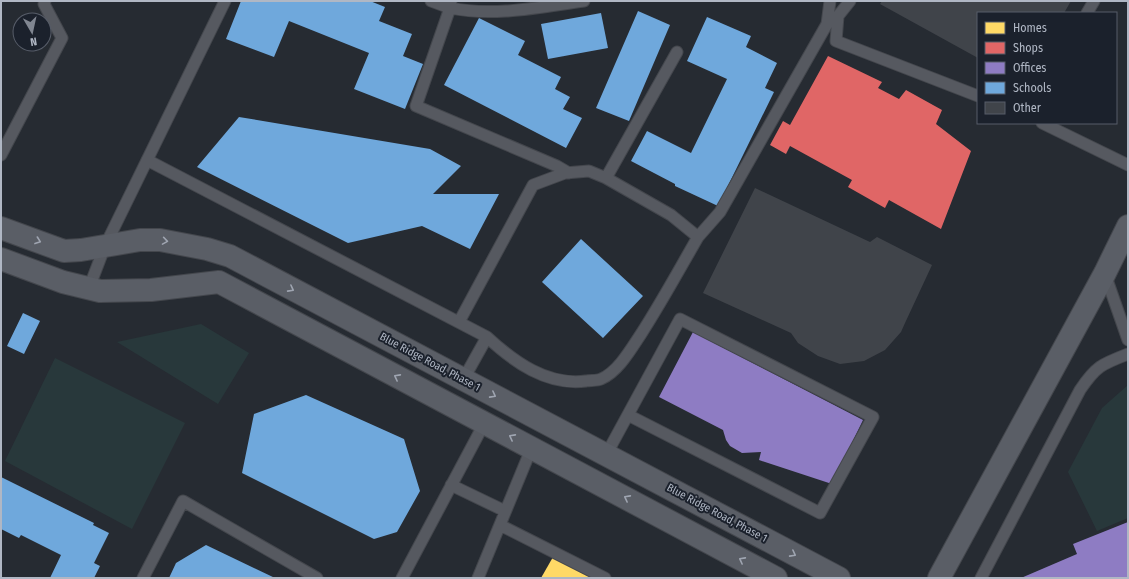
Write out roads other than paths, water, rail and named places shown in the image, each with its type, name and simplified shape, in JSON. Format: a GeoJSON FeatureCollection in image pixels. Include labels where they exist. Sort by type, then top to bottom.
{"type":"FeatureCollection","features":[{"type":"Feature","properties":{"kind":"street"},"geometry":{"type":"LineString","coordinates":[[939,578],[1128,226]]}},
{"type":"Feature","properties":{"kind":"street","name":"Blue Ridge Road, Phase 1"},"geometry":{"type":"LineString","coordinates":[[1,228],[64,250],[81,250],[140,240],[160,240],[207,249],[230,256],[839,578]]}},
{"type":"Feature","properties":{"kind":"street"},"geometry":{"type":"LineString","coordinates":[[1,259],[41,275],[100,291],[144,290],[219,282],[776,578]]}},
{"type":"Feature","properties":{"kind":"lane"},"geometry":{"type":"LineString","coordinates":[[1,156],[62,38],[44,4],[45,1]]}},
{"type":"Feature","properties":{"kind":"lane"},"geometry":{"type":"LineString","coordinates":[[88,288],[105,246],[146,160],[225,1]]}},
{"type":"Feature","properties":{"kind":"lane"},"geometry":{"type":"LineString","coordinates":[[431,1],[451,5],[461,10],[482,12],[516,11],[584,1]]}},
{"type":"Feature","properties":{"kind":"lane"},"geometry":{"type":"LineString","coordinates":[[146,160],[487,337],[506,355],[522,366],[549,378],[566,381],[582,382],[601,379],[619,366],[672,284],[698,237],[720,212],[827,24],[830,1]]}},
{"type":"Feature","properties":{"kind":"lane"},"geometry":{"type":"LineString","coordinates":[[850,1],[838,16],[836,41],[977,96]]}},
{"type":"Feature","properties":{"kind":"lane"},"geometry":{"type":"LineString","coordinates":[[1088,12],[1094,1]]}},
{"type":"Feature","properties":{"kind":"lane"},"geometry":{"type":"LineString","coordinates":[[451,5],[416,106],[557,166],[569,173]]}},
{"type":"Feature","properties":{"kind":"lane"},"geometry":{"type":"LineString","coordinates":[[606,178],[677,52]]}},
{"type":"Feature","properties":{"kind":"lane"},"geometry":{"type":"LineString","coordinates":[[1044,124],[1128,165]]}},
{"type":"Feature","properties":{"kind":"lane"},"geometry":{"type":"LineString","coordinates":[[459,322],[533,185],[565,173],[589,171],[606,178],[670,215],[698,237]]}},
{"type":"Feature","properties":{"kind":"lane"},"geometry":{"type":"LineString","coordinates":[[1104,273],[1128,340]]}},
{"type":"Feature","properties":{"kind":"lane"},"geometry":{"type":"LineString","coordinates":[[606,455],[680,318],[873,418],[820,513],[628,415]]}},
{"type":"Feature","properties":{"kind":"lane"},"geometry":{"type":"LineString","coordinates":[[463,380],[487,337]]}},
{"type":"Feature","properties":{"kind":"lane"},"geometry":{"type":"LineString","coordinates":[[981,578],[1080,390],[1092,373],[1106,362],[1128,354]]}},
{"type":"Feature","properties":{"kind":"lane"},"geometry":{"type":"LineString","coordinates":[[402,578],[485,422]]}},
{"type":"Feature","properties":{"kind":"lane"},"geometry":{"type":"LineString","coordinates":[[478,578],[532,447]]}},
{"type":"Feature","properties":{"kind":"lane"},"geometry":{"type":"LineString","coordinates":[[451,485],[505,511]]}},
{"type":"Feature","properties":{"kind":"lane"},"geometry":{"type":"LineString","coordinates":[[143,578],[182,501],[317,578]]}},
{"type":"Feature","properties":{"kind":"lane"},"geometry":{"type":"LineString","coordinates":[[500,524],[605,578]]}}]}
